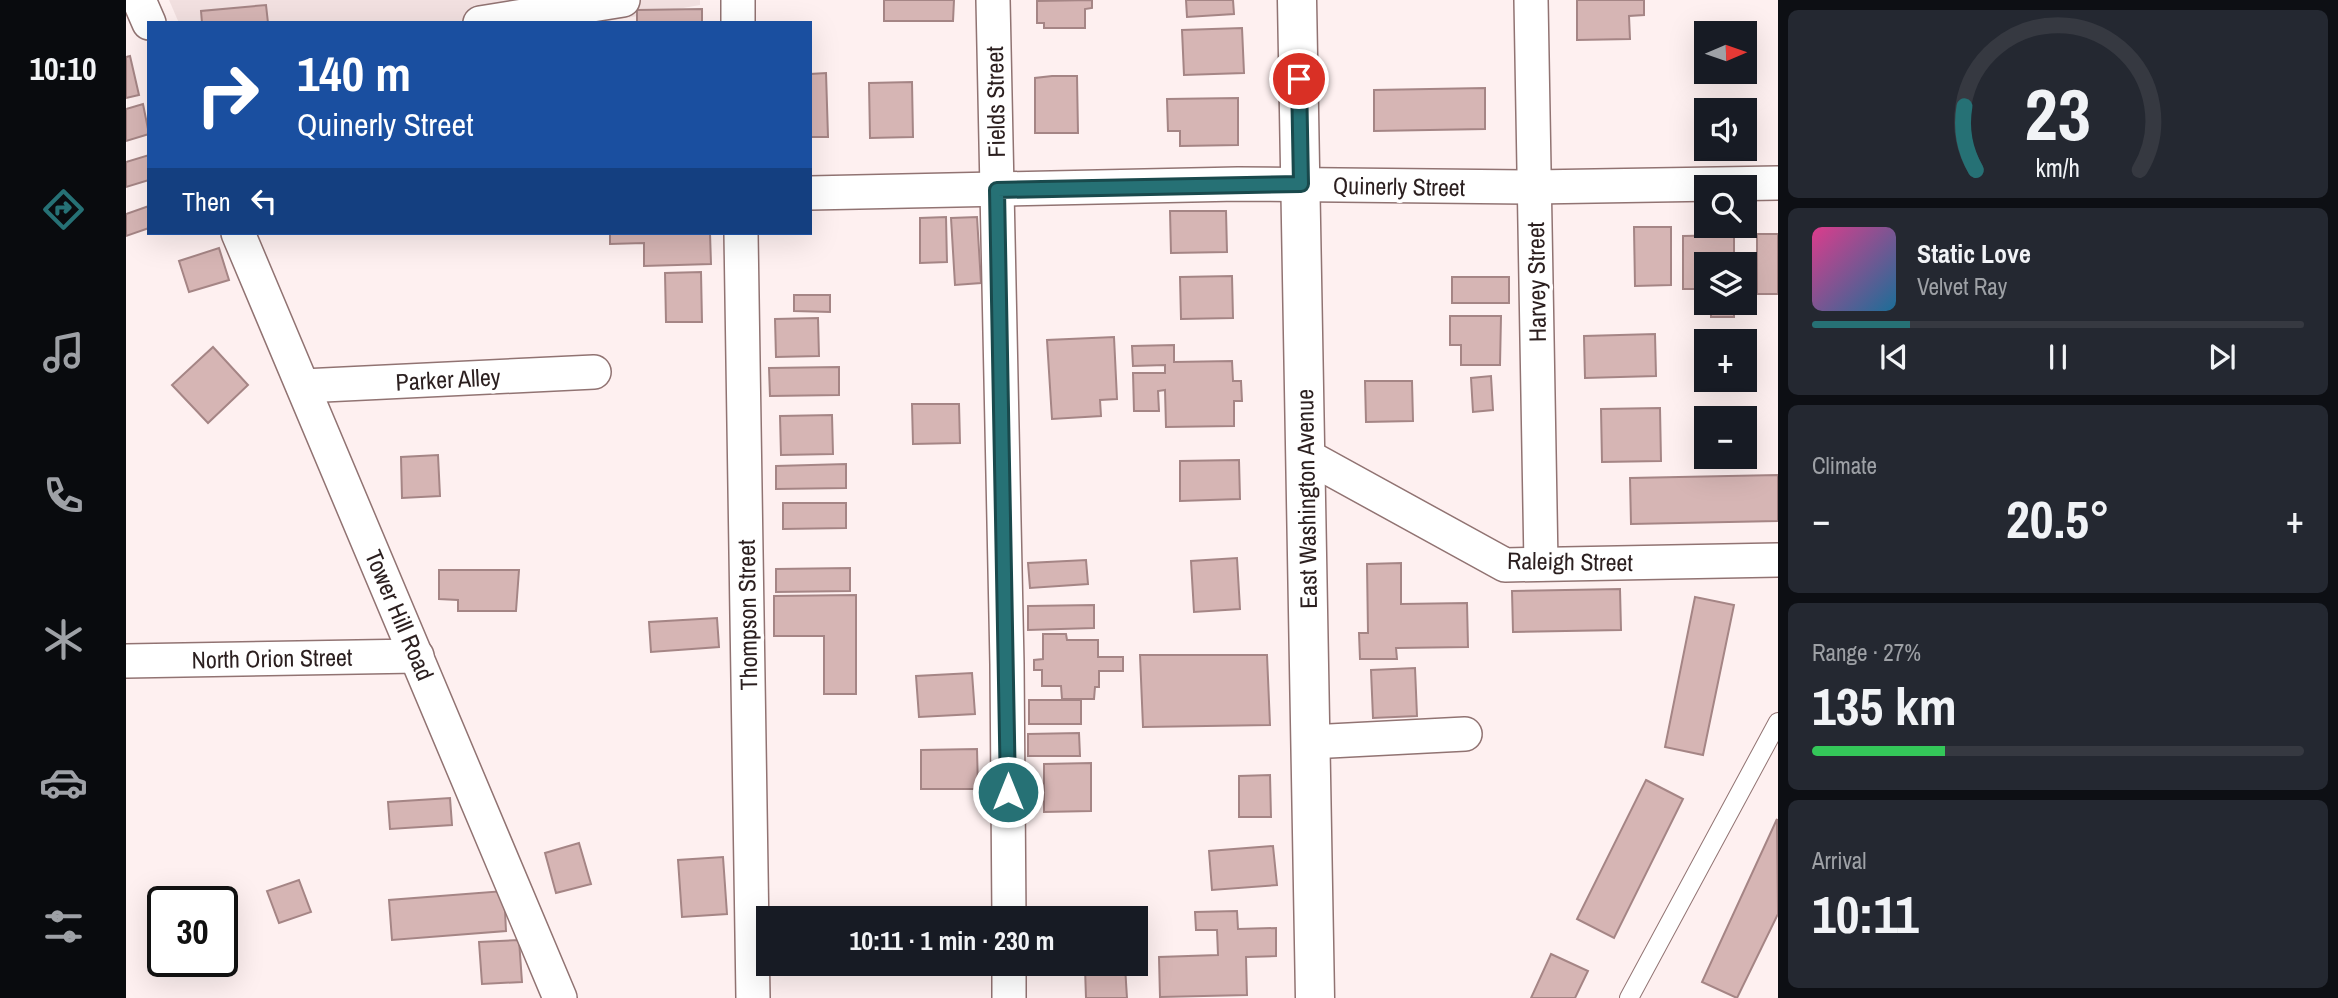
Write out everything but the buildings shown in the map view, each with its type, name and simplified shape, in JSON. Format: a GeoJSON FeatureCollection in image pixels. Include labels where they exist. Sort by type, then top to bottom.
{"type":"FeatureCollection","features":[{"type":"Feature","properties":{"kind":"street"},"geometry":{"type":"LineString","coordinates":[[139,0],[148,21]]}},
{"type":"Feature","properties":{"kind":"street"},"geometry":{"type":"LineString","coordinates":[[492,21],[623,0]]}},
{"type":"Feature","properties":{"kind":"street"},"geometry":{"type":"LineString","coordinates":[[738,0],[738,21]]}},
{"type":"Feature","properties":{"kind":"street","name":"Fields Street"},"geometry":{"type":"LineString","coordinates":[[993,0],[1007,664],[1009,906]]}},
{"type":"Feature","properties":{"kind":"street","name":"East Washington Avenue"},"geometry":{"type":"LineString","coordinates":[[1297,0],[1315,998]]}},
{"type":"Feature","properties":{"kind":"street","name":"Harvey Street"},"geometry":{"type":"LineString","coordinates":[[1531,0],[1541,564]]}},
{"type":"Feature","properties":{"kind":"street","name":"Quinerly Street"},"geometry":{"type":"LineString","coordinates":[[812,193],[1301,184],[1534,187],[1778,183]]}},
{"type":"Feature","properties":{"kind":"street","name":"Tower Hill Road"},"geometry":{"type":"LineString","coordinates":[[239,235],[560,998]]}},
{"type":"Feature","properties":{"kind":"street","name":"Thompson Street"},"geometry":{"type":"LineString","coordinates":[[741,235],[753,998]]}},
{"type":"Feature","properties":{"kind":"street","name":"Parker Alley"},"geometry":{"type":"LineString","coordinates":[[303,386],[594,372]]}},
{"type":"Feature","properties":{"kind":"street","name":"Raleigh Street"},"geometry":{"type":"LineString","coordinates":[[1305,454],[1506,565],[1778,560]]}},
{"type":"Feature","properties":{"kind":"street","name":"North Orion Street"},"geometry":{"type":"LineString","coordinates":[[126,661],[417,656]]}},
{"type":"Feature","properties":{"kind":"street"},"geometry":{"type":"LineString","coordinates":[[1310,742],[1465,734]]}},
{"type":"Feature","properties":{"kind":"street"},"geometry":{"type":"LineString","coordinates":[[1009,976],[1009,998]]}},
{"type":"Feature","properties":{"kind":"lane"},"geometry":{"type":"LineString","coordinates":[[1629,998],[1778,722]]}},
{"type":"Feature","properties":{"kind":"shaded area"},"geometry":{"type":"Polygon","coordinates":[[[169,0],[700,0],[700,5],[609,21],[178,21],[169,0]]]}},
{"type":"Feature","properties":{"kind":"route"},"geometry":{"type":"LineString","coordinates":[[1008,792],[997,190],[1301,184],[1299,79]]}}]}
